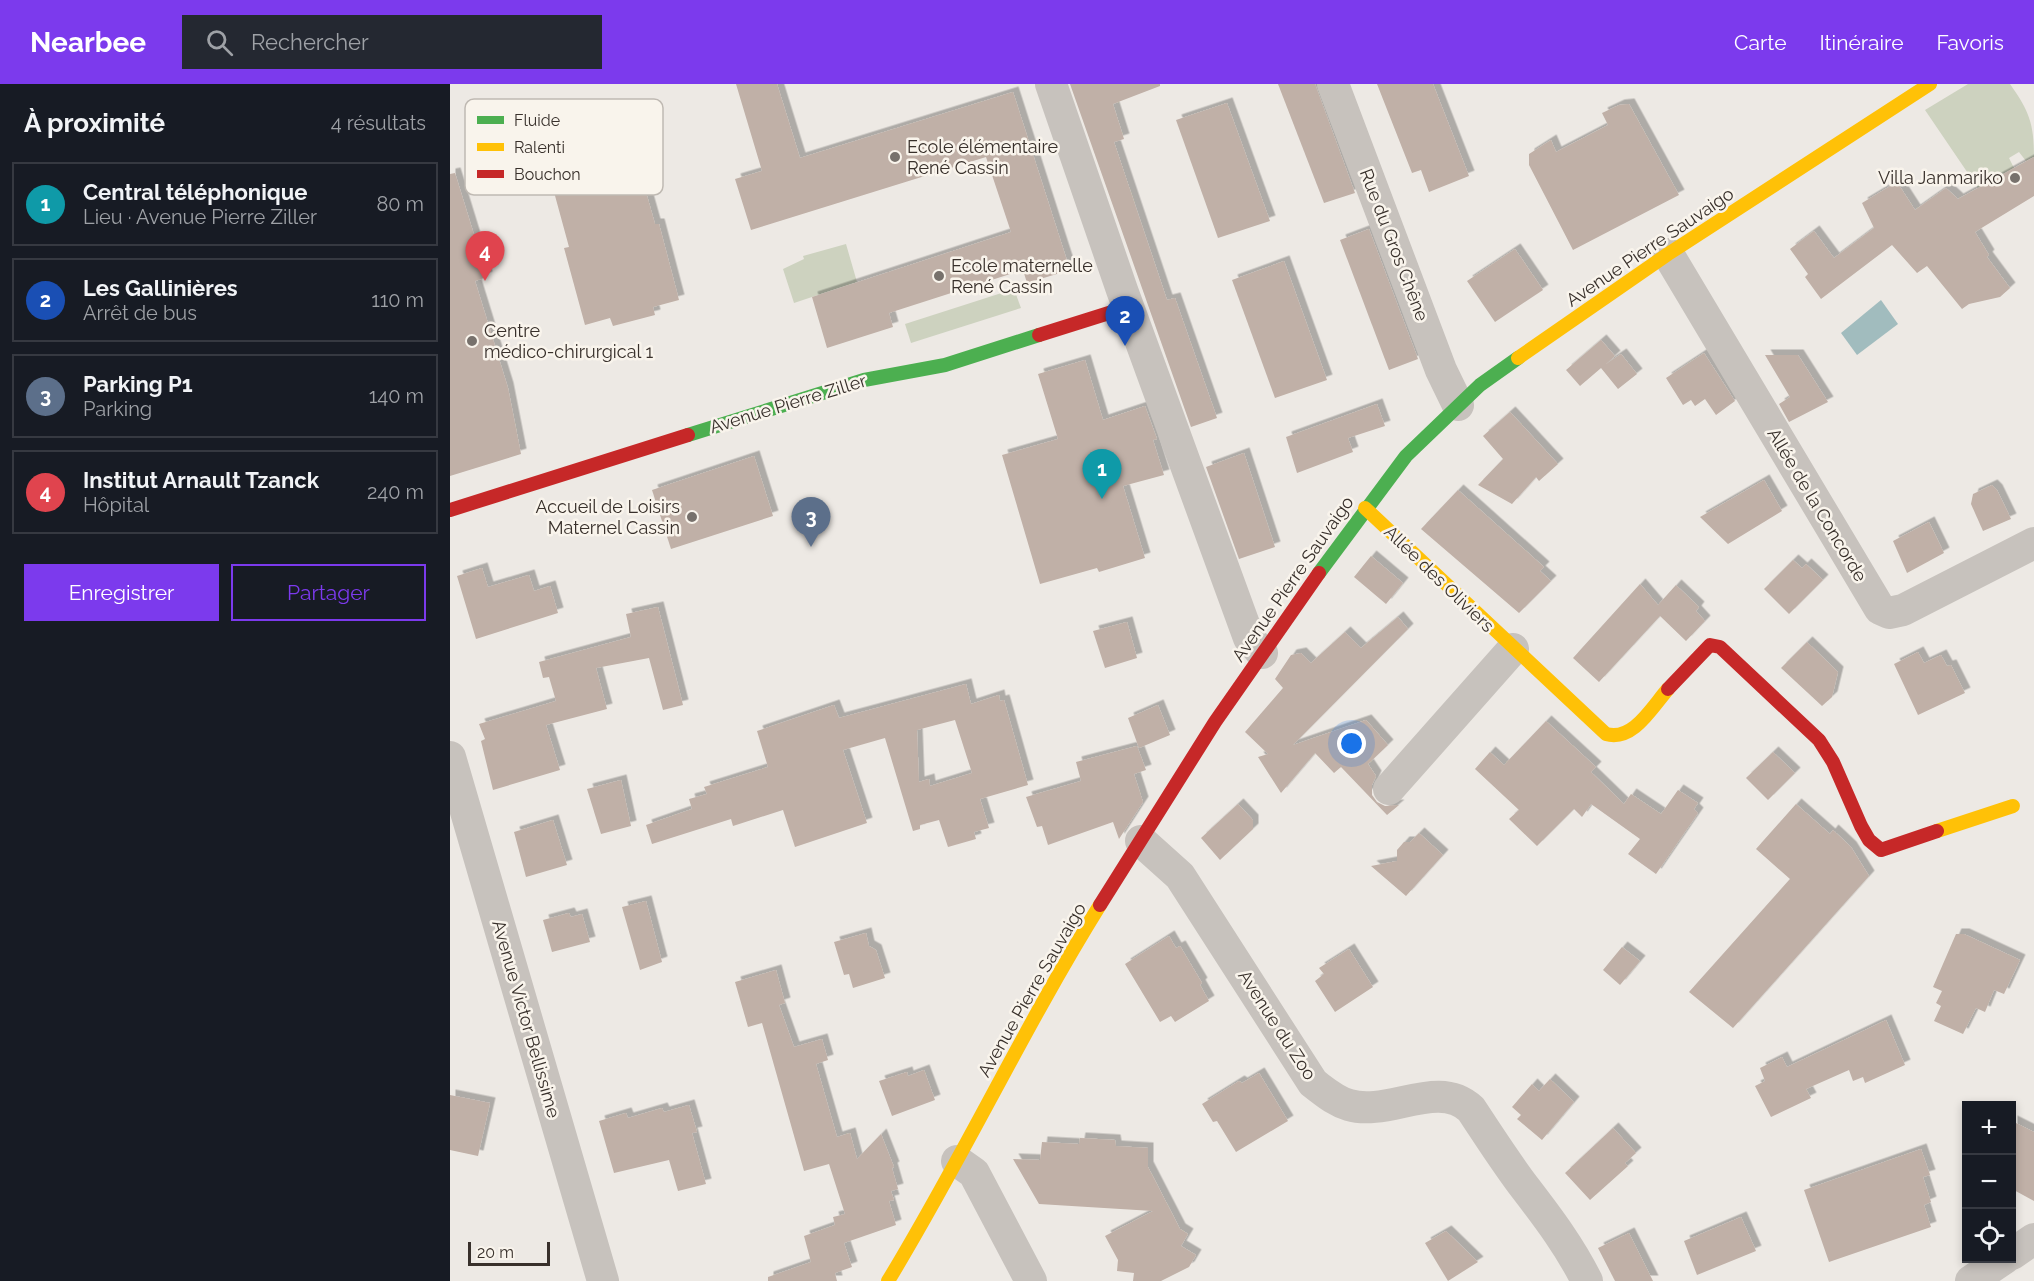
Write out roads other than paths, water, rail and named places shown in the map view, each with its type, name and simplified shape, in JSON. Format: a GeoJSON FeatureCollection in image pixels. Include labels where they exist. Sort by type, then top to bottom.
{"type":"FeatureCollection","features":[{"type":"Feature","properties":{"kind":"main road","name":"Avenue Pierre Sauvaigo"},"geometry":{"type":"LineString","coordinates":[[888,1281],[957,1161],[1062,966],[1262,653],[1365,508],[1406,456],[1480,386],[1668,254],[1930,84]]}},
{"type":"Feature","properties":{"kind":"main road","name":"Avenue Pierre Ziller"},"geometry":{"type":"LineString","coordinates":[[450,510],[864,380],[945,365],[1125,299]]}},
{"type":"Feature","properties":{"kind":"main road","name":"Allée des Oliviers"},"geometry":{"type":"LineString","coordinates":[[1365,508],[1606,734],[1616,736],[1629,733],[1702,651],[1710,645],[1720,647],[1819,740],[1833,762],[1861,826],[1869,840],[1881,850],[2013,806]]}},
{"type":"Feature","properties":{"kind":"street"},"geometry":{"type":"LineString","coordinates":[[1051,84],[1125,299],[1249,638],[1262,653]]}},
{"type":"Feature","properties":{"kind":"street","name":"Rue du Gros Chêne"},"geometry":{"type":"LineString","coordinates":[[1333,84],[1441,370],[1458,405]]}},
{"type":"Feature","properties":{"kind":"street","name":"Allée de la Concorde"},"geometry":{"type":"LineString","coordinates":[[1668,254],[1880,609],[1889,613],[1903,610],[2034,543]]}},
{"type":"Feature","properties":{"kind":"street"},"geometry":{"type":"LineString","coordinates":[[1389,789],[1513,649]]}},
{"type":"Feature","properties":{"kind":"street","name":"Avenue Victor Bellissime"},"geometry":{"type":"LineString","coordinates":[[450,757],[603,1281]]}},
{"type":"Feature","properties":{"kind":"street","name":"Avenue du Zoo"},"geometry":{"type":"LineString","coordinates":[[1141,841],[1180,876],[1313,1083],[1332,1098],[1350,1106],[1372,1108],[1444,1096],[1461,1100],[1471,1109],[1547,1215],[1573,1254],[1587,1281]]}},
{"type":"Feature","properties":{"kind":"street"},"geometry":{"type":"LineString","coordinates":[[957,1161],[974,1173],[1031,1281]]}},
{"type":"Feature","properties":{"kind":"street"},"geometry":{"type":"LineString","coordinates":[[2016,1251],[2034,1239]]}},
{"type":"Feature","properties":{"kind":"street"},"geometry":{"type":"LineString","coordinates":[[1971,1281],[1998,1263]]}},
{"type":"Feature","properties":{"kind":"water"},"geometry":{"type":"Polygon","coordinates":[[[1881,300],[1898,324],[1857,355],[1841,333],[1881,300]]]}},
{"type":"Feature","properties":{"kind":"place","name":"Ecole élémentaire René Cassin"},"geometry":{"type":"Point","coordinates":[895,157]}},
{"type":"Feature","properties":{"kind":"place","name":"Villa Janmariko"},"geometry":{"type":"Point","coordinates":[2015,178]}},
{"type":"Feature","properties":{"kind":"place","name":"Ecole maternelle René Cassin"},"geometry":{"type":"Point","coordinates":[939,276]}},
{"type":"Feature","properties":{"kind":"place","name":"Institut Arnault Tzanck"},"geometry":{"type":"Point","coordinates":[485,281]}},
{"type":"Feature","properties":{"kind":"place","name":"Centre médico-chirurgical 1"},"geometry":{"type":"Point","coordinates":[472,341]}},
{"type":"Feature","properties":{"kind":"place","name":"Les Gallinières"},"geometry":{"type":"Point","coordinates":[1125,346]}},
{"type":"Feature","properties":{"kind":"place","name":"Central téléphonique"},"geometry":{"type":"Point","coordinates":[1102,499]}},
{"type":"Feature","properties":{"kind":"place","name":"Accueil de Loisirs Maternel Cassin"},"geometry":{"type":"Point","coordinates":[692,517]}},
{"type":"Feature","properties":{"kind":"place","name":"Parking P1"},"geometry":{"type":"Point","coordinates":[811,547]}}]}
